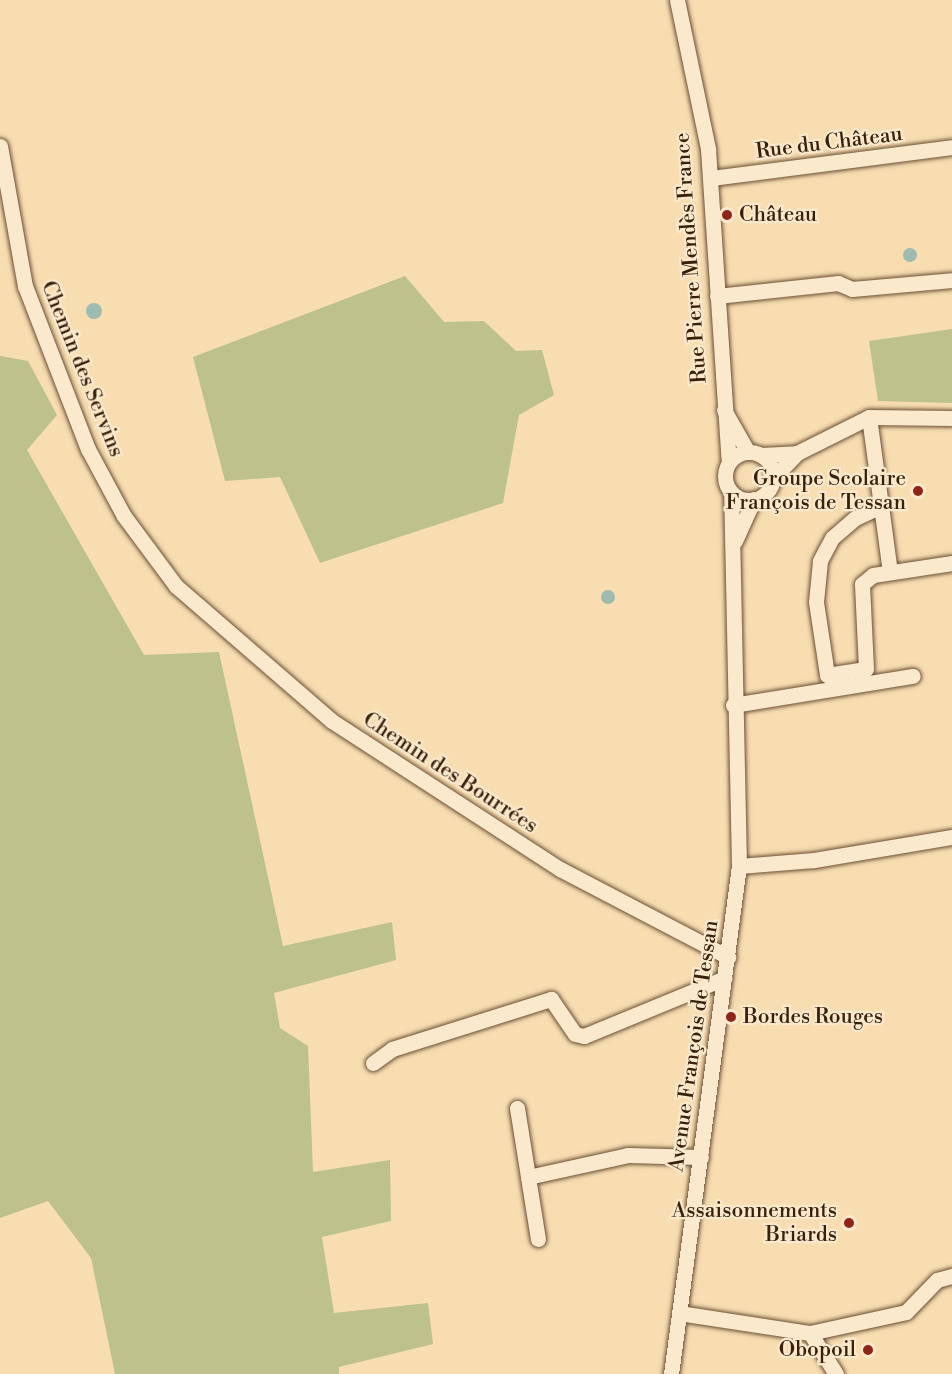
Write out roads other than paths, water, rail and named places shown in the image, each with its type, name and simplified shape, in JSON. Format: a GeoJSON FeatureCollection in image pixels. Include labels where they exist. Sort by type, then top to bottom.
{"type":"FeatureCollection","features":[{"type":"Feature","properties":{"kind":"street","name":"Rue Pierre Mendès France"},"geometry":{"type":"LineString","coordinates":[[677,0],[711,178],[722,408],[729,462]]}},
{"type":"Feature","properties":{"kind":"street","name":"Chemin des Servins"},"geometry":{"type":"LineString","coordinates":[[0,146],[25,286],[88,449],[124,516],[176,586]]}},
{"type":"Feature","properties":{"kind":"street","name":"Rue du Château"},"geometry":{"type":"LineString","coordinates":[[711,178],[952,147]]}},
{"type":"Feature","properties":{"kind":"street"},"geometry":{"type":"LineString","coordinates":[[717,296],[838,283],[852,290],[952,280]]}},
{"type":"Feature","properties":{"kind":"street","name":"Rue Pierre Mendès France"},"geometry":{"type":"LineString","coordinates":[[722,408],[755,454]]}},
{"type":"Feature","properties":{"kind":"street"},"geometry":{"type":"LineString","coordinates":[[728,561],[754,500],[769,490],[773,478],[797,453],[869,417],[952,418]]}},
{"type":"Feature","properties":{"kind":"street"},"geometry":{"type":"LineString","coordinates":[[869,417],[879,507],[890,572]]}},
{"type":"Feature","properties":{"kind":"street"},"geometry":{"type":"LineString","coordinates":[[797,453],[755,454],[729,462],[725,477],[731,492],[728,561],[739,866],[814,860],[952,837]]}},
{"type":"Feature","properties":{"kind":"street"},"geometry":{"type":"LineString","coordinates":[[755,454],[773,478]]}},
{"type":"Feature","properties":{"kind":"street"},"geometry":{"type":"LineString","coordinates":[[731,492],[754,500]]}},
{"type":"Feature","properties":{"kind":"street"},"geometry":{"type":"LineString","coordinates":[[879,507],[855,518],[832,538],[820,561],[816,602],[827,675],[866,669],[862,584],[890,572],[952,563]]}},
{"type":"Feature","properties":{"kind":"street","name":"Chemin des Bourrées"},"geometry":{"type":"LineString","coordinates":[[176,586],[332,721],[560,870],[728,957]]}},
{"type":"Feature","properties":{"kind":"street"},"geometry":{"type":"LineString","coordinates":[[733,705],[913,676]]}},
{"type":"Feature","properties":{"kind":"street","name":"Avenue François de Tessan"},"geometry":{"type":"LineString","coordinates":[[671,1374],[739,866]]}},
{"type":"Feature","properties":{"kind":"street"},"geometry":{"type":"LineString","coordinates":[[373,1064],[392,1048],[551,999],[575,1034],[584,1036],[725,978]]}},
{"type":"Feature","properties":{"kind":"street"},"geometry":{"type":"LineString","coordinates":[[517,1108],[538,1239]]}},
{"type":"Feature","properties":{"kind":"street"},"geometry":{"type":"LineString","coordinates":[[528,1177],[628,1155],[701,1157]]}},
{"type":"Feature","properties":{"kind":"street"},"geometry":{"type":"LineString","coordinates":[[679,1313],[810,1334],[906,1312],[937,1280],[952,1276]]}},
{"type":"Feature","properties":{"kind":"street"},"geometry":{"type":"LineString","coordinates":[[810,1334],[836,1374]]}},
{"type":"Feature","properties":{"kind":"place","name":"Château"},"geometry":{"type":"Point","coordinates":[727,215]}},
{"type":"Feature","properties":{"kind":"place","name":"Groupe Scolaire François de Tessan"},"geometry":{"type":"Point","coordinates":[918,491]}},
{"type":"Feature","properties":{"kind":"place","name":"Bordes Rouges"},"geometry":{"type":"Point","coordinates":[731,1017]}},
{"type":"Feature","properties":{"kind":"place","name":"Assaisonnements Briards"},"geometry":{"type":"Point","coordinates":[849,1223]}},
{"type":"Feature","properties":{"kind":"place","name":"Obopoil"},"geometry":{"type":"Point","coordinates":[868,1350]}}]}
